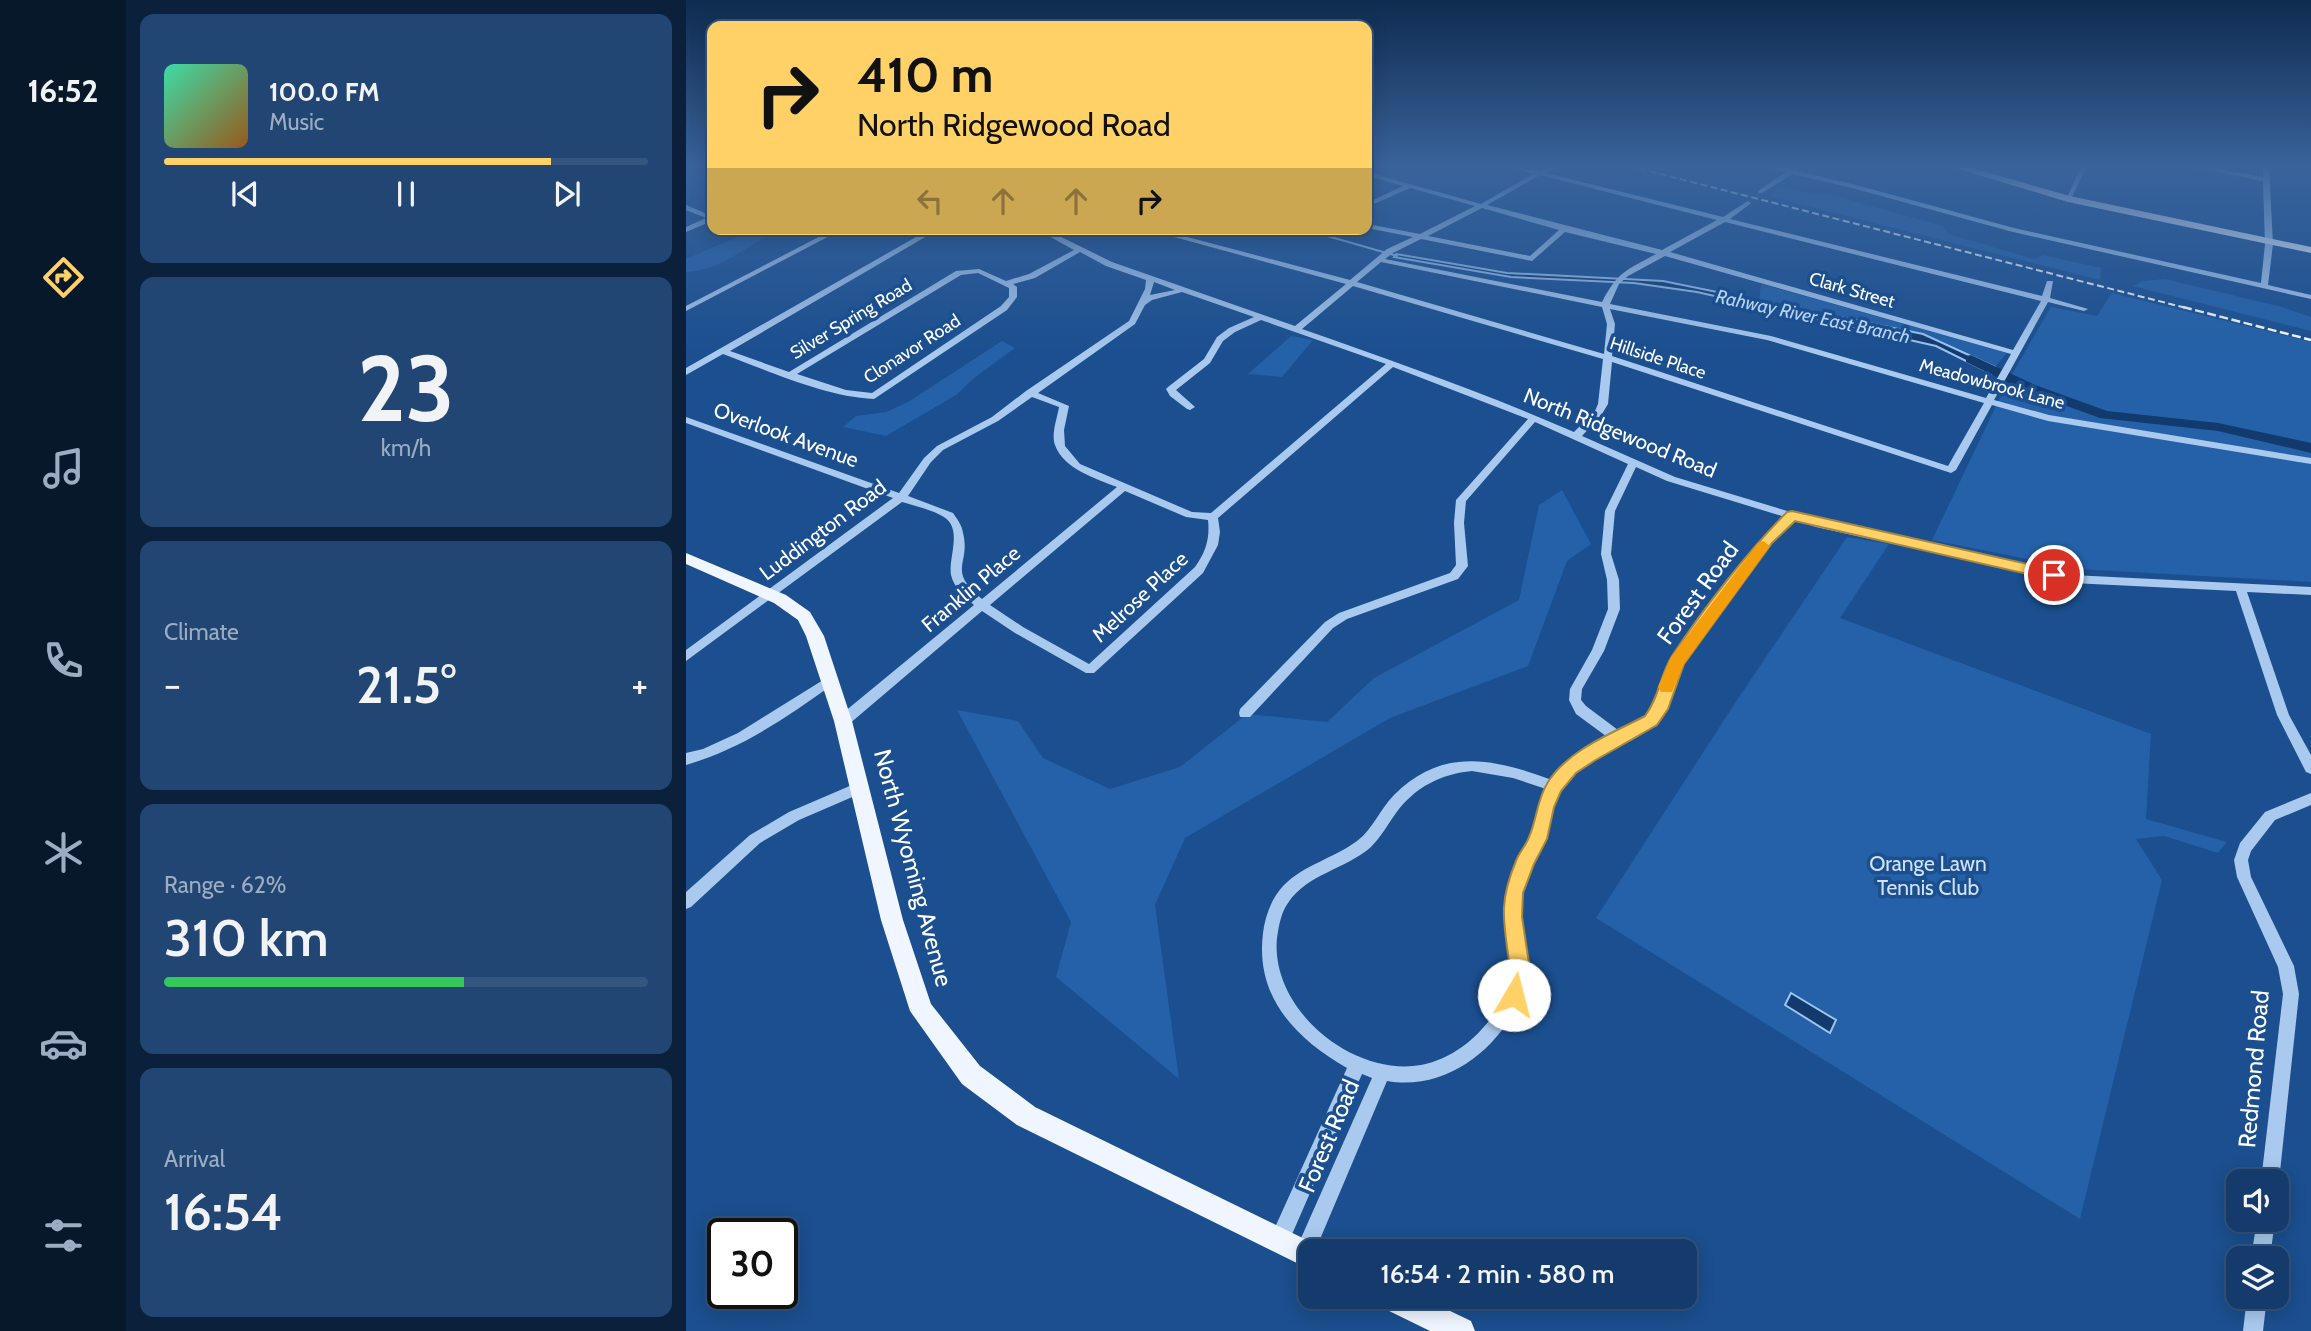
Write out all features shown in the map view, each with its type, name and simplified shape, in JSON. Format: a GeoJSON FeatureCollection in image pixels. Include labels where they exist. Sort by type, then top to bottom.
{"type":"FeatureCollection","features":[{"type":"Feature","properties":{"kind":"main road"},"geometry":{"type":"LineString","coordinates":[[2204,228],[2311,250]]}},
{"type":"Feature","properties":{"kind":"main road","name":"North Wyoming Avenue"},"geometry":{"type":"LineString","coordinates":[[686,558],[769,594],[804,617],[815,636],[843,721],[892,920],[922,1011],[971,1075],[1026,1116],[1298,1251]]}},
{"type":"Feature","properties":{"kind":"main road"},"geometry":{"type":"LineString","coordinates":[[1416,1309],[1461,1331]]}},
{"type":"Feature","properties":{"kind":"street"},"geometry":{"type":"LineString","coordinates":[[1378,228],[1532,259],[1564,229]]}},
{"type":"Feature","properties":{"kind":"street"},"geometry":{"type":"LineString","coordinates":[[1296,330],[1386,256],[1437,228]]}},
{"type":"Feature","properties":{"kind":"street","name":"Clark Street"},"geometry":{"type":"LineString","coordinates":[[1561,228],[1662,252],[2015,354]]}},
{"type":"Feature","properties":{"kind":"street"},"geometry":{"type":"LineString","coordinates":[[1576,436],[1599,412],[1611,324],[1605,305],[1618,280],[1707,228]]}},
{"type":"Feature","properties":{"kind":"street"},"geometry":{"type":"LineString","coordinates":[[1765,228],[2084,309]]}},
{"type":"Feature","properties":{"kind":"street"},"geometry":{"type":"LineString","coordinates":[[2006,228],[2311,297]]}},
{"type":"Feature","properties":{"kind":"street"},"geometry":{"type":"LineString","coordinates":[[2264,287],[2268,228]]}},
{"type":"Feature","properties":{"kind":"street"},"geometry":{"type":"LineString","coordinates":[[686,309],[828,235]]}},
{"type":"Feature","properties":{"kind":"street"},"geometry":{"type":"LineString","coordinates":[[686,372],[926,235]]}},
{"type":"Feature","properties":{"kind":"street"},"geometry":{"type":"LineString","coordinates":[[1050,235],[1079,250],[1150,279]]}},
{"type":"Feature","properties":{"kind":"street","name":"Hillside Place"},"geometry":{"type":"LineString","coordinates":[[1172,235],[1352,283],[1608,358],[1951,470],[1989,401]]}},
{"type":"Feature","properties":{"kind":"street"},"geometry":{"type":"LineString","coordinates":[[1007,283],[1032,276],[1079,250]]}},
{"type":"Feature","properties":{"kind":"street","name":"Meadowbrook Lane"},"geometry":{"type":"LineString","coordinates":[[1386,256],[1788,343],[2048,418],[2311,461]]}},
{"type":"Feature","properties":{"kind":"street","name":"Silver Spring Road"},"geometry":{"type":"LineString","coordinates":[[791,374],[959,273],[979,271],[1007,283]]}},
{"type":"Feature","properties":{"kind":"street","name":"North Ridgewood Road"},"geometry":{"type":"LineString","coordinates":[[1150,279],[1392,363],[1534,418],[1681,482],[1792,516],[2072,579],[2311,591]]}},
{"type":"Feature","properties":{"kind":"street","name":"Luddington Road"},"geometry":{"type":"LineString","coordinates":[[686,656],[902,497],[927,460],[940,448],[995,419],[1132,321],[1150,279]]}},
{"type":"Feature","properties":{"kind":"street","name":"Clonavor Road"},"geometry":{"type":"LineString","coordinates":[[723,351],[859,396],[874,396],[1004,308],[1014,291],[1007,283]]}},
{"type":"Feature","properties":{"kind":"street"},"geometry":{"type":"LineString","coordinates":[[1989,401],[2045,300],[2050,283]]}},
{"type":"Feature","properties":{"kind":"street"},"geometry":{"type":"LineString","coordinates":[[1141,304],[1149,298],[1183,291]]}},
{"type":"Feature","properties":{"kind":"street"},"geometry":{"type":"LineString","coordinates":[[1190,407],[1173,394],[1171,389],[1207,361],[1220,338],[1259,318]]}},
{"type":"Feature","properties":{"kind":"street"},"geometry":{"type":"LineString","coordinates":[[1029,393],[1064,406],[1065,412],[1059,430],[1060,446],[1069,460],[1190,515],[1213,517],[1392,363]]}},
{"type":"Feature","properties":{"kind":"street"},"geometry":{"type":"LineString","coordinates":[[1245,713],[1329,625],[1343,615],[1460,572],[1461,500],[1534,418]]}},
{"type":"Feature","properties":{"kind":"street","name":"Overlook Avenue"},"geometry":{"type":"LineString","coordinates":[[686,420],[902,497],[951,518]]}},
{"type":"Feature","properties":{"kind":"street"},"geometry":{"type":"LineString","coordinates":[[1619,738],[1581,710],[1575,699],[1576,689],[1598,651],[1614,609],[1613,580],[1606,554],[1610,511],[1633,463]]}},
{"type":"Feature","properties":{"kind":"street","name":"Franklin Place"},"geometry":{"type":"LineString","coordinates":[[843,721],[1124,487]]}},
{"type":"Feature","properties":{"kind":"street","name":"Forest Road"},"geometry":{"type":"LineString","coordinates":[[1315,1239],[1382,1074],[1412,1074],[1446,1067],[1479,1048],[1497,1027],[1514,995],[1520,970],[1512,917],[1513,893],[1525,860],[1538,839],[1545,807],[1555,786],[1570,768],[1651,720],[1660,709],[1677,662],[1767,540],[1792,516]]}},
{"type":"Feature","properties":{"kind":"street","name":"Melrose Place"},"geometry":{"type":"LineString","coordinates":[[951,518],[960,534],[956,573],[958,581],[982,605],[1090,670],[1199,570],[1210,556],[1216,539],[1213,517]]}},
{"type":"Feature","properties":{"kind":"street"},"geometry":{"type":"LineString","coordinates":[[2240,587],[2283,715],[2311,768]]}},
{"type":"Feature","properties":{"kind":"street"},"geometry":{"type":"LineString","coordinates":[[686,759],[715,752],[771,720],[828,681]]}},
{"type":"Feature","properties":{"kind":"street"},"geometry":{"type":"LineString","coordinates":[[1382,1074],[1357,1065],[1321,1045],[1301,1025],[1278,990],[1268,969],[1269,939],[1277,906],[1292,887],[1360,847],[1378,832],[1399,799],[1416,785],[1441,772],[1460,766],[1502,767],[1555,786]]}},
{"type":"Feature","properties":{"kind":"street"},"geometry":{"type":"LineString","coordinates":[[686,902],[764,833],[794,816],[859,788]]}},
{"type":"Feature","properties":{"kind":"street","name":"Redmond Road"},"geometry":{"type":"LineString","coordinates":[[2271,1169],[2291,995],[2286,966],[2244,877],[2241,860],[2245,848],[2260,825],[2270,816],[2311,799]]}},
{"type":"Feature","properties":{"kind":"street","name":"Forest Road"},"geometry":{"type":"LineString","coordinates":[[1279,1241],[1357,1065]]}},
{"type":"Feature","properties":{"kind":"street"},"geometry":{"type":"LineString","coordinates":[[2253,1331],[2256,1309]]}},
{"type":"Feature","properties":{"kind":"green space"},"geometry":{"type":"Polygon","coordinates":[[[1894,228],[1944,228],[1948,234],[2034,259],[2043,255],[2101,268],[2100,280],[1894,228]]]}},
{"type":"Feature","properties":{"kind":"green space"},"geometry":{"type":"Polygon","coordinates":[[[742,235],[770,235],[711,267],[686,272],[686,259],[742,235]]]}},
{"type":"Feature","properties":{"kind":"green space"},"geometry":{"type":"Polygon","coordinates":[[[2165,279],[2282,307],[2311,317],[2311,331],[2133,286],[2143,281],[2165,279]]]}},
{"type":"Feature","properties":{"kind":"green space"},"geometry":{"type":"Polygon","coordinates":[[[1761,284],[2007,353],[1995,367],[1923,334],[1759,301],[1761,284]]]}},
{"type":"Feature","properties":{"kind":"green space"},"geometry":{"type":"Polygon","coordinates":[[[2112,293],[2311,342],[2311,582],[2077,569],[1932,540],[2007,383],[2051,307],[2097,316],[2112,293]]]}},
{"type":"Feature","properties":{"kind":"green space"},"geometry":{"type":"Polygon","coordinates":[[[1291,336],[1313,340],[1282,377],[1248,374],[1291,336]]]}},
{"type":"Feature","properties":{"kind":"green space"},"geometry":{"type":"Polygon","coordinates":[[[1002,341],[1015,348],[956,395],[886,436],[843,427],[856,416],[886,412],[908,402],[1002,341]]]}},
{"type":"Feature","properties":{"kind":"green space"},"geometry":{"type":"Polygon","coordinates":[[[1562,490],[1591,544],[1567,561],[1528,666],[1390,718],[1185,838],[1155,905],[1179,1079],[1056,977],[1071,922],[957,710],[1018,721],[1043,758],[1110,789],[1180,767],[1247,714],[1327,722],[1374,678],[1519,600],[1539,505],[1562,490]]]}},
{"type":"Feature","properties":{"kind":"green space","name":"Orange Lawn Tennis Club"},"geometry":{"type":"Polygon","coordinates":[[[1847,537],[1889,544],[1840,618],[2151,734],[2146,819],[2227,842],[2218,853],[2164,836],[2136,839],[2162,880],[2080,1219],[1596,918],[1737,700],[1847,537]]]}},
{"type":"Feature","properties":{"kind":"water"},"geometry":{"type":"Polygon","coordinates":[[[1396,254],[1507,273],[1663,281],[1923,334],[1995,367],[1992,374],[1936,346],[1697,292],[1634,283],[1511,277],[1394,257],[1396,254]]]}},
{"type":"Feature","properties":{"kind":"water"},"geometry":{"type":"Polygon","coordinates":[[[1791,993],[1836,1020],[1830,1033],[1785,1005],[1791,993]]]}},
{"type":"Feature","properties":{"kind":"waterway","name":"Rahway River East Branch"},"geometry":{"type":"LineString","coordinates":[[1324,235],[1397,256]]}},
{"type":"Feature","properties":{"kind":"waterway","name":"Rahway River East Branch"},"geometry":{"type":"LineString","coordinates":[[1971,359],[2030,388],[2105,415],[2218,427],[2311,448]]}},
{"type":"Feature","properties":{"kind":"railway"},"geometry":{"type":"LineString","coordinates":[[1873,228],[2190,309]]}},
{"type":"Feature","properties":{"kind":"railway"},"geometry":{"type":"LineString","coordinates":[[2183,307],[2311,340]]}},
{"type":"Feature","properties":{"kind":"slow traffic"},"geometry":{"type":"LineString","coordinates":[[1667,687],[1677,662],[1763,546]]}},
{"type":"Feature","properties":{"kind":"route"},"geometry":{"type":"LineString","coordinates":[[1514,995],[1520,970],[1512,917],[1513,893],[1525,860],[1538,839],[1544,823],[1545,807],[1555,786],[1570,768],[1587,756],[1651,720],[1660,709],[1677,662],[1767,540],[1792,516],[2054,575]]}}]}
